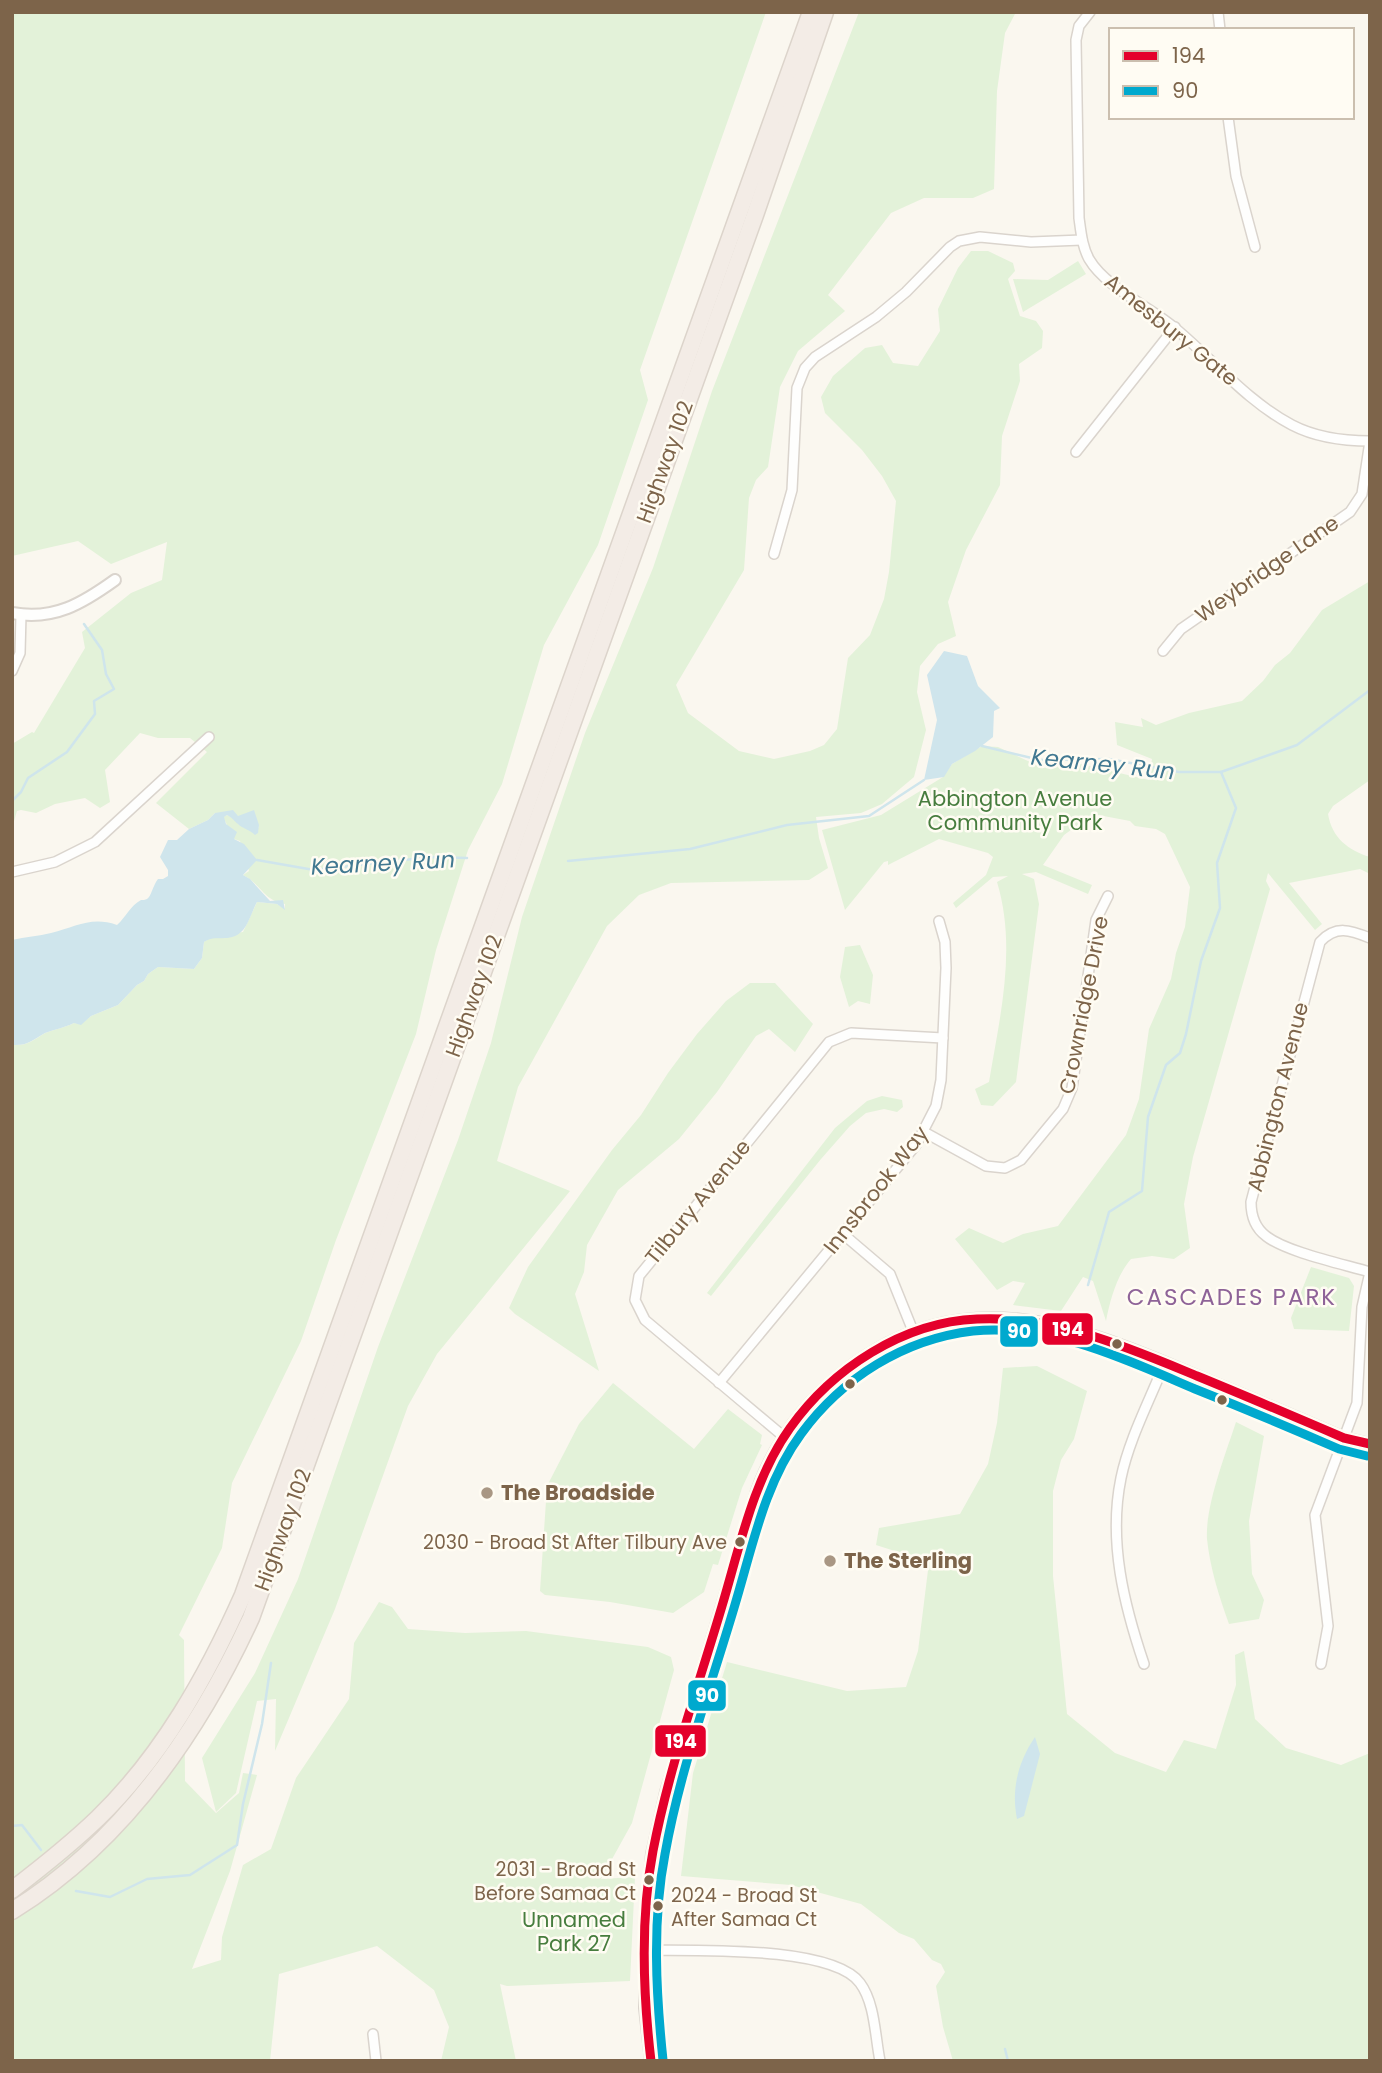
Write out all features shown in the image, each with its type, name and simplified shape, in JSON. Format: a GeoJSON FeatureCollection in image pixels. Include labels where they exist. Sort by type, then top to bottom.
{"type":"FeatureCollection","features":[{"type":"Feature","properties":{"kind":"highway","name":"Highway 102"},"geometry":{"type":"LineString","coordinates":[[12,1890],[48,1863],[99,1816],[159,1745],[195,1690],[243,1595],[811,12]]}},
{"type":"Feature","properties":{"kind":"highway","name":"Highway 102"},"geometry":{"type":"LineString","coordinates":[[12,1911],[56,1879],[111,1830],[163,1771],[209,1700],[251,1618],[755,215],[825,12]]}},
{"type":"Feature","properties":{"kind":"street","name":"Amesbury Gate"},"geometry":{"type":"LineString","coordinates":[[1090,12],[1079,26],[1076,40],[1079,218],[1082,240],[1089,259],[1101,275],[1175,327],[1269,411],[1324,436],[1370,441]]}},
{"type":"Feature","properties":{"kind":"street"},"geometry":{"type":"LineString","coordinates":[[1228,119],[1236,176],[1255,247]]}},
{"type":"Feature","properties":{"kind":"street"},"geometry":{"type":"LineString","coordinates":[[774,554],[792,490],[795,395],[802,375],[814,358],[876,317],[959,241],[980,237],[1031,242],[1082,240]]}},
{"type":"Feature","properties":{"kind":"street"},"geometry":{"type":"LineString","coordinates":[[1076,452],[1175,327]]}},
{"type":"Feature","properties":{"kind":"street","name":"Weybridge Lane"},"geometry":{"type":"LineString","coordinates":[[1163,651],[1181,629],[1350,512],[1362,494],[1370,441]]}},
{"type":"Feature","properties":{"kind":"street"},"geometry":{"type":"LineString","coordinates":[[12,671],[20,653],[17,613],[63,611],[89,598],[115,579]]}},
{"type":"Feature","properties":{"kind":"street"},"geometry":{"type":"LineString","coordinates":[[12,872],[55,862],[96,842],[209,737]]}},
{"type":"Feature","properties":{"kind":"street","name":"Crownridge Drive"},"geometry":{"type":"LineString","coordinates":[[924,1132],[986,1166],[1005,1168],[1021,1160],[1063,1109],[1072,1088],[1096,920],[1108,896]]}},
{"type":"Feature","properties":{"kind":"street","name":"Innsbrook Way"},"geometry":{"type":"LineString","coordinates":[[719,1383],[843,1234],[924,1132],[930,1120],[939,1093],[943,1038],[946,968],[945,942],[939,921]]}},
{"type":"Feature","properties":{"kind":"street","name":"Abbington Avenue"},"geometry":{"type":"LineString","coordinates":[[1370,938],[1349,930],[1337,930],[1327,934],[1320,942],[1251,1212],[1254,1221],[1268,1238],[1320,1258],[1370,1272]]}},
{"type":"Feature","properties":{"kind":"street","name":"Tilbury Avenue"},"geometry":{"type":"LineString","coordinates":[[783,1436],[650,1326],[640,1314],[634,1292],[643,1269],[829,1042],[851,1033],[943,1038]]}},
{"type":"Feature","properties":{"kind":"street"},"geometry":{"type":"LineString","coordinates":[[843,1234],[890,1274],[913,1331]]}},
{"type":"Feature","properties":{"kind":"street"},"geometry":{"type":"LineString","coordinates":[[1321,1664],[1328,1626],[1315,1515],[1357,1404],[1362,1307],[1370,1272]]}},
{"type":"Feature","properties":{"kind":"street"},"geometry":{"type":"LineString","coordinates":[[651,2061],[645,2008],[646,1913],[652,1854],[666,1792],[753,1503],[769,1461],[783,1436],[838,1376],[860,1359],[913,1331],[979,1319],[1036,1321],[1096,1335],[1344,1438],[1370,1444]]}},
{"type":"Feature","properties":{"kind":"street"},"geometry":{"type":"LineString","coordinates":[[1144,1664],[1127,1615],[1117,1548],[1117,1506],[1121,1477],[1129,1452],[1165,1362]]}},
{"type":"Feature","properties":{"kind":"street"},"geometry":{"type":"LineString","coordinates":[[646,1950],[766,1952],[834,1966],[849,1973],[860,1983],[869,2002],[880,2061]]}},
{"type":"Feature","properties":{"kind":"street"},"geometry":{"type":"LineString","coordinates":[[373,2034],[376,2061]]}},
{"type":"Feature","properties":{"kind":"green space","name":"Unnamed Park 27"},"geometry":{"type":"Polygon","coordinates":[[[12,12],[766,12],[640,370],[648,400],[598,545],[544,645],[502,784],[468,850],[436,950],[416,1034],[336,1240],[301,1341],[232,1483],[222,1548],[179,1635],[184,1640],[185,1781],[216,1813],[239,1793],[243,1773],[257,1775],[230,1871],[192,1969],[221,1960],[222,1937],[243,1865],[271,1849],[296,1778],[349,1699],[354,1643],[379,1602],[392,1607],[408,1629],[465,1633],[526,1631],[648,1647],[671,1657],[674,1670],[632,1823],[601,1879],[635,1877],[630,1981],[507,1986],[500,1984],[516,2061],[441,2061],[449,2027],[434,1990],[377,1946],[279,1974],[270,2061],[12,2061],[12,1045],[26,1043],[74,1023],[81,1024],[91,1016],[118,1005],[158,967],[194,969],[202,958],[204,942],[212,936],[243,932],[257,902],[277,904],[285,909],[285,904],[272,899],[243,875],[249,871],[240,841],[234,839],[223,817],[227,815],[251,828],[258,829],[259,825],[238,816],[215,813],[208,820],[189,829],[156,803],[207,752],[190,738],[158,738],[140,733],[105,770],[110,802],[100,808],[85,798],[55,804],[36,813],[17,811],[12,828],[12,744],[34,733],[85,648],[82,632],[131,593],[162,580],[167,542],[111,564],[78,541],[12,556],[12,12]]]}},
{"type":"Feature","properties":{"kind":"green space"},"geometry":{"type":"Polygon","coordinates":[[[859,12],[1016,12],[1005,33],[997,91],[994,189],[973,198],[924,198],[891,213],[828,295],[845,311],[798,351],[780,387],[768,467],[756,480],[749,498],[744,570],[676,685],[688,713],[739,751],[774,759],[810,751],[824,745],[837,729],[848,658],[870,635],[884,599],[896,501],[882,476],[862,450],[825,413],[821,397],[833,376],[865,348],[882,345],[893,363],[918,366],[940,331],[938,309],[958,268],[971,251],[988,251],[1013,263],[1015,271],[1008,279],[1020,316],[1036,321],[1043,331],[1042,348],[1019,364],[1020,381],[1002,436],[1000,485],[966,550],[948,602],[956,636],[938,644],[920,666],[917,692],[926,730],[914,777],[882,804],[861,813],[816,817],[828,868],[809,880],[671,883],[639,895],[607,926],[518,1087],[497,1161],[570,1191],[437,1354],[408,1406],[335,1609],[275,1751],[276,1699],[257,1701],[236,1793],[216,1812],[202,1758],[255,1673],[298,1579],[378,1347],[458,1140],[491,1043],[522,917],[585,733],[653,568],[712,391],[859,12]]]}},
{"type":"Feature","properties":{"kind":"green space"},"geometry":{"type":"Polygon","coordinates":[[[1078,261],[1086,274],[1023,312],[1013,279],[1048,280],[1078,261]]]}},
{"type":"Feature","properties":{"kind":"green space","name":"Abbington Avenue Community Park"},"geometry":{"type":"Polygon","coordinates":[[[1370,581],[1370,780],[1333,806],[1328,814],[1333,830],[1342,842],[1370,857],[1370,874],[1360,869],[1289,883],[1322,924],[1315,930],[1268,873],[1266,881],[1270,889],[1193,1157],[1184,1204],[1190,1248],[1174,1259],[1152,1256],[1131,1259],[1115,1288],[1106,1321],[1093,1281],[1083,1277],[1061,1311],[1013,1305],[1025,1283],[1013,1281],[997,1290],[955,1239],[969,1228],[1003,1243],[1023,1234],[1058,1226],[1126,1135],[1139,1099],[1149,1029],[1171,979],[1185,927],[1190,887],[1165,834],[1156,829],[1135,826],[1130,821],[1093,814],[1064,835],[1043,865],[1092,885],[1088,894],[1036,872],[1022,874],[1034,879],[1039,904],[1016,1082],[993,1106],[981,1105],[975,1089],[989,1082],[1005,982],[1006,932],[997,882],[1008,876],[993,877],[956,908],[953,903],[986,875],[993,857],[988,853],[939,839],[888,865],[888,861],[884,862],[845,910],[822,830],[881,815],[943,777],[952,764],[982,746],[998,747],[1043,768],[1077,763],[1149,780],[1152,759],[1117,745],[1115,722],[1143,727],[1141,718],[1156,725],[1189,713],[1242,701],[1275,665],[1290,653],[1322,610],[1370,581]]]}},
{"type":"Feature","properties":{"kind":"green space"},"geometry":{"type":"Polygon","coordinates":[[[860,945],[873,975],[870,1004],[858,1001],[849,1007],[840,977],[845,947],[860,945]]]}},
{"type":"Feature","properties":{"kind":"green space"},"geometry":{"type":"Polygon","coordinates":[[[750,983],[775,983],[813,1024],[795,1052],[769,1029],[756,1036],[717,1092],[679,1139],[618,1190],[587,1245],[584,1272],[575,1294],[599,1371],[509,1308],[528,1267],[612,1150],[641,1115],[668,1073],[726,1001],[750,983]]]}},
{"type":"Feature","properties":{"kind":"green space"},"geometry":{"type":"Polygon","coordinates":[[[882,1096],[902,1100],[903,1107],[897,1112],[884,1109],[866,1113],[850,1126],[711,1296],[707,1293],[835,1128],[867,1101],[882,1096]]]}},
{"type":"Feature","properties":{"kind":"green space"},"geometry":{"type":"Polygon","coordinates":[[[1311,1267],[1349,1278],[1354,1286],[1349,1331],[1294,1329],[1291,1318],[1311,1267]]]}},
{"type":"Feature","properties":{"kind":"green space"},"geometry":{"type":"Polygon","coordinates":[[[1037,1366],[1087,1391],[1074,1439],[1061,1460],[1053,1491],[1053,1576],[1067,1714],[1115,1753],[1166,1772],[1184,1740],[1216,1749],[1236,1685],[1235,1655],[1244,1651],[1255,1719],[1286,1748],[1341,1765],[1370,1753],[1370,2061],[953,2061],[943,2027],[936,1986],[945,1972],[941,1964],[932,1960],[914,1939],[899,1933],[861,1904],[791,1885],[681,1876],[693,1773],[727,1662],[847,1691],[906,1687],[918,1651],[929,1562],[876,1545],[879,1528],[960,1514],[988,1464],[997,1423],[1003,1368],[1037,1366]]]}},
{"type":"Feature","properties":{"kind":"green space"},"geometry":{"type":"Polygon","coordinates":[[[613,1383],[694,1449],[728,1409],[762,1435],[762,1445],[742,1488],[718,1565],[713,1564],[704,1592],[673,1613],[610,1602],[545,1595],[540,1591],[547,1486],[579,1424],[613,1383]]]}},
{"type":"Feature","properties":{"kind":"green space"},"geometry":{"type":"Polygon","coordinates":[[[1236,1422],[1264,1436],[1249,1521],[1252,1574],[1264,1600],[1259,1619],[1229,1624],[1213,1571],[1207,1526],[1217,1480],[1236,1422]]]}},
{"type":"Feature","properties":{"kind":"water"},"geometry":{"type":"Polygon","coordinates":[[[944,651],[967,656],[978,686],[1000,708],[994,711],[993,737],[952,764],[944,777],[924,780],[937,720],[927,675],[944,651]]]}},
{"type":"Feature","properties":{"kind":"water"},"geometry":{"type":"Polygon","coordinates":[[[233,810],[238,816],[254,810],[259,825],[255,835],[229,816],[224,817],[226,824],[237,832],[234,839],[244,844],[257,860],[243,875],[270,901],[283,900],[285,910],[277,904],[257,902],[241,932],[227,938],[204,942],[202,958],[194,969],[158,967],[118,1005],[91,1016],[81,1025],[74,1023],[26,1043],[12,1045],[12,940],[91,922],[117,925],[134,905],[148,898],[158,879],[168,876],[168,870],[160,857],[168,840],[177,840],[215,813],[233,810]]]}},
{"type":"Feature","properties":{"kind":"water"},"geometry":{"type":"Polygon","coordinates":[[[1035,1737],[1040,1754],[1024,1816],[1017,1819],[1017,1776],[1035,1737]]]}},
{"type":"Feature","properties":{"kind":"waterway"},"geometry":{"type":"LineString","coordinates":[[12,801],[21,792],[28,778],[67,752],[95,714],[94,701],[114,689],[106,674],[102,650],[84,624]]}},
{"type":"Feature","properties":{"kind":"waterway","name":"Kearney Run"},"geometry":{"type":"LineString","coordinates":[[982,746],[1040,760],[1109,759],[1179,772],[1221,772],[1297,745],[1370,690]]}},
{"type":"Feature","properties":{"kind":"waterway"},"geometry":{"type":"LineString","coordinates":[[1088,1285],[1109,1212],[1142,1191],[1148,1117],[1166,1065],[1180,1053],[1201,961],[1220,908],[1217,863],[1236,808],[1221,772]]}},
{"type":"Feature","properties":{"kind":"waterway","name":"Kearney Run"},"geometry":{"type":"LineString","coordinates":[[568,861],[690,849],[787,825],[869,816],[924,780]]}},
{"type":"Feature","properties":{"kind":"waterway","name":"Kearney Run"},"geometry":{"type":"LineString","coordinates":[[257,860],[314,870],[431,857],[467,858]]}},
{"type":"Feature","properties":{"kind":"waterway"},"geometry":{"type":"LineString","coordinates":[[76,1891],[110,1897],[147,1879],[190,1875],[237,1845],[243,1804],[262,1724],[271,1663]]}},
{"type":"Feature","properties":{"kind":"waterway"},"geometry":{"type":"LineString","coordinates":[[12,1826],[22,1825],[41,1850]]}},
{"type":"Feature","properties":{"kind":"waterway"},"geometry":{"type":"LineString","coordinates":[[1005,2049],[1008,2061]]}},
{"type":"Feature","properties":{"kind":"transit line","name":"194"},"geometry":{"type":"LineString","coordinates":[[651,2061],[645,1983],[646,1903],[653,1851],[667,1789],[757,1491],[766,1469],[790,1428],[827,1386],[872,1352],[922,1329],[949,1322],[1006,1319],[1062,1328],[1117,1344],[1344,1438],[1370,1444]]}},
{"type":"Feature","properties":{"kind":"transit line","name":"90"},"geometry":{"type":"LineString","coordinates":[[663,2060],[657,1983],[658,1905],[665,1854],[679,1792],[768,1495],[788,1453],[835,1395],[876,1364],[899,1352],[947,1335],[1002,1330],[1031,1333],[1059,1338],[1115,1356],[1339,1449],[1367,1456]]}},
{"type":"Feature","properties":{"kind":"place","name":"The Broadside"},"geometry":{"type":"Point","coordinates":[487,1493]}},
{"type":"Feature","properties":{"kind":"place","name":"2030 - Broad St After Tilbury Ave"},"geometry":{"type":"Point","coordinates":[740,1542]}},
{"type":"Feature","properties":{"kind":"place","name":"The Sterling"},"geometry":{"type":"Point","coordinates":[830,1561]}},
{"type":"Feature","properties":{"kind":"place","name":"2031 - Broad St Before Samaa Ct"},"geometry":{"type":"Point","coordinates":[649,1880]}},
{"type":"Feature","properties":{"kind":"place","name":"2024 - Broad St After Samaa Ct"},"geometry":{"type":"Point","coordinates":[658,1906]}},
{"type":"Feature","properties":{"kind":"district","name":"CASCADES PARK"},"geometry":{"type":"Point","coordinates":[1232,1297]}}]}
